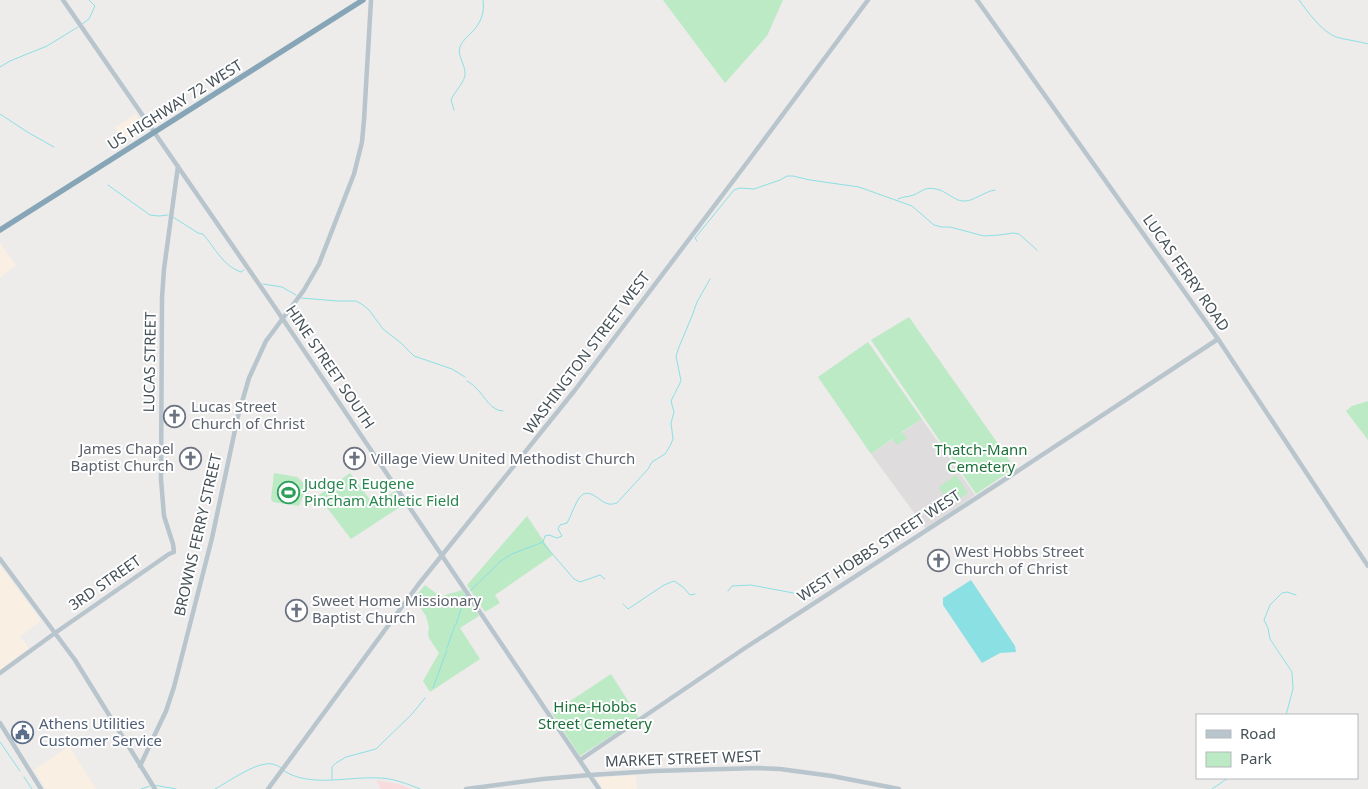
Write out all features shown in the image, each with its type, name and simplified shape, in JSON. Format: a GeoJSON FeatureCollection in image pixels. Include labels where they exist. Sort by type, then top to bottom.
{"type":"FeatureCollection","features":[{"type":"Feature","properties":{"kind":"highway","name":"US HIGHWAY 72 WEST"},"geometry":{"type":"LineString","coordinates":[[0,230],[363,0]]}},
{"type":"Feature","properties":{"kind":"street","name":"HINE STREET SOUTH"},"geometry":{"type":"LineString","coordinates":[[63,0],[155,132],[599,789]]}},
{"type":"Feature","properties":{"kind":"street","name":"BROWNS FERRY STREET"},"geometry":{"type":"LineString","coordinates":[[140,766],[166,711],[174,686],[212,538],[244,392],[266,341],[308,284],[319,264],[342,208],[358,161],[364,120],[371,0]]}},
{"type":"Feature","properties":{"kind":"street","name":"WASHINGTON STREET WEST"},"geometry":{"type":"LineString","coordinates":[[268,789],[442,555],[575,390],[868,0]]}},
{"type":"Feature","properties":{"kind":"street","name":"LUCAS FERRY ROAD"},"geometry":{"type":"LineString","coordinates":[[977,0],[1218,339],[1368,566]]}},
{"type":"Feature","properties":{"kind":"street","name":"LUCAS STREET"},"geometry":{"type":"LineString","coordinates":[[169,554],[174,552],[174,549],[164,516],[161,479],[162,298],[164,269],[178,166]]}},
{"type":"Feature","properties":{"kind":"street","name":"WEST HOBBS STREET WEST"},"geometry":{"type":"LineString","coordinates":[[580,760],[745,648],[1218,339]]}},
{"type":"Feature","properties":{"kind":"street","name":"3RD STREET"},"geometry":{"type":"LineString","coordinates":[[0,673],[54,633],[169,554]]}},
{"type":"Feature","properties":{"kind":"street"},"geometry":{"type":"LineString","coordinates":[[0,559],[74,660],[154,789]]}},
{"type":"Feature","properties":{"kind":"street"},"geometry":{"type":"LineString","coordinates":[[0,723],[41,789]]}},
{"type":"Feature","properties":{"kind":"street","name":"MARKET STREET WEST"},"geometry":{"type":"LineString","coordinates":[[466,789],[590,775],[683,770],[780,769],[832,776],[899,789]]}},
{"type":"Feature","properties":{"kind":"shaded area"},"geometry":{"type":"Polygon","coordinates":[[[136,114],[145,127],[123,142],[114,128],[136,114]]]}},
{"type":"Feature","properties":{"kind":"shaded area"},"geometry":{"type":"Polygon","coordinates":[[[0,243],[16,265],[0,278],[0,243]]]}},
{"type":"Feature","properties":{"kind":"shaded area"},"geometry":{"type":"Polygon","coordinates":[[[922,419],[975,495],[926,529],[871,454],[922,419]]]}},
{"type":"Feature","properties":{"kind":"shaded area"},"geometry":{"type":"Polygon","coordinates":[[[0,565],[41,621],[20,637],[29,648],[0,670],[0,565]]]}},
{"type":"Feature","properties":{"kind":"shaded area"},"geometry":{"type":"Polygon","coordinates":[[[69,746],[96,789],[46,789],[34,770],[69,746]]]}},
{"type":"Feature","properties":{"kind":"shaded area"},"geometry":{"type":"Polygon","coordinates":[[[636,775],[637,789],[603,789],[596,778],[636,775]]]}},
{"type":"Feature","properties":{"kind":"shaded area"},"geometry":{"type":"Polygon","coordinates":[[[376,780],[398,784],[412,789],[381,789],[376,780]]]}},
{"type":"Feature","properties":{"kind":"green space"},"geometry":{"type":"Polygon","coordinates":[[[663,0],[783,0],[767,36],[725,83],[663,0]]]}},
{"type":"Feature","properties":{"kind":"green space","name":"Thatch-Mann Cemetery"},"geometry":{"type":"Polygon","coordinates":[[[909,317],[1015,468],[976,494],[871,340],[909,317]]]}},
{"type":"Feature","properties":{"kind":"green space"},"geometry":{"type":"Polygon","coordinates":[[[868,342],[922,419],[902,432],[907,438],[897,445],[892,439],[871,454],[818,377],[868,342]]]}},
{"type":"Feature","properties":{"kind":"green space"},"geometry":{"type":"Polygon","coordinates":[[[1368,401],[1368,440],[1346,411],[1352,406],[1368,401]]]}},
{"type":"Feature","properties":{"kind":"green space","name":"Judge R Eugene Pincham Athletic Field"},"geometry":{"type":"Polygon","coordinates":[[[274,473],[297,477],[307,486],[299,506],[273,502],[271,499],[274,473]]]}},
{"type":"Feature","properties":{"kind":"green space"},"geometry":{"type":"Polygon","coordinates":[[[350,473],[374,505],[395,491],[403,505],[351,539],[318,496],[350,473]]]}},
{"type":"Feature","properties":{"kind":"green space"},"geometry":{"type":"Polygon","coordinates":[[[956,475],[968,493],[949,505],[939,487],[956,475]]]}},
{"type":"Feature","properties":{"kind":"green space"},"geometry":{"type":"Polygon","coordinates":[[[527,516],[553,555],[495,595],[500,603],[485,612],[467,585],[527,516]]]}},
{"type":"Feature","properties":{"kind":"green space"},"geometry":{"type":"Polygon","coordinates":[[[425,585],[441,597],[462,590],[479,616],[460,628],[480,659],[430,692],[423,681],[439,653],[429,638],[426,616],[414,598],[425,585]]]}},
{"type":"Feature","properties":{"kind":"green space","name":"Hine-Hobbs Street Cemetery"},"geometry":{"type":"Polygon","coordinates":[[[611,674],[639,718],[580,756],[552,713],[611,674]]]}},
{"type":"Feature","properties":{"kind":"water"},"geometry":{"type":"Polygon","coordinates":[[[971,580],[1015,646],[1016,652],[1000,653],[982,663],[943,605],[943,598],[971,580]]]}},
{"type":"Feature","properties":{"kind":"waterway"},"geometry":{"type":"LineString","coordinates":[[82,24],[89,19],[95,6],[89,0]]}},
{"type":"Feature","properties":{"kind":"waterway"},"geometry":{"type":"LineString","coordinates":[[454,110],[451,100],[465,76],[459,50],[464,40],[480,21],[483,13],[483,0]]}},
{"type":"Feature","properties":{"kind":"waterway"},"geometry":{"type":"LineString","coordinates":[[1299,0],[1315,21],[1330,34],[1368,44]]}},
{"type":"Feature","properties":{"kind":"waterway"},"geometry":{"type":"LineString","coordinates":[[0,67],[47,46],[78,27]]}},
{"type":"Feature","properties":{"kind":"waterway"},"geometry":{"type":"LineString","coordinates":[[0,114],[54,147]]}},
{"type":"Feature","properties":{"kind":"waterway"},"geometry":{"type":"LineString","coordinates":[[697,241],[695,238],[734,190],[740,188],[754,189],[787,176],[793,176],[859,187],[912,206],[934,225],[984,236],[1019,234],[1037,250]]}},
{"type":"Feature","properties":{"kind":"waterway"},"geometry":{"type":"LineString","coordinates":[[108,185],[150,215],[168,215]]}},
{"type":"Feature","properties":{"kind":"waterway"},"geometry":{"type":"LineString","coordinates":[[898,199],[932,188],[940,190],[958,200],[965,201],[995,190]]}},
{"type":"Feature","properties":{"kind":"waterway"},"geometry":{"type":"LineString","coordinates":[[173,217],[198,233],[203,234],[229,266],[241,272],[244,270]]}},
{"type":"Feature","properties":{"kind":"waterway"},"geometry":{"type":"LineString","coordinates":[[470,591],[501,561],[512,554],[543,542],[545,536],[549,535],[557,538],[562,536],[558,529],[560,525],[567,523],[578,499],[584,494],[591,494],[609,504],[617,503],[648,469],[652,462],[665,454],[673,439],[671,423],[674,412],[671,401],[681,381],[676,356],[697,302],[710,279]]}},
{"type":"Feature","properties":{"kind":"waterway"},"geometry":{"type":"LineString","coordinates":[[263,284],[282,287],[296,295]]}},
{"type":"Feature","properties":{"kind":"waterway"},"geometry":{"type":"LineString","coordinates":[[301,298],[356,301],[369,310],[383,329],[414,356],[452,369],[465,377]]}},
{"type":"Feature","properties":{"kind":"waterway"},"geometry":{"type":"LineString","coordinates":[[467,381],[495,409],[503,411]]}},
{"type":"Feature","properties":{"kind":"waterway"},"geometry":{"type":"LineString","coordinates":[[543,543],[574,579],[580,582],[600,575],[605,579]]}},
{"type":"Feature","properties":{"kind":"waterway"},"geometry":{"type":"LineString","coordinates":[[623,604],[628,609],[664,585],[674,581],[690,595],[695,594]]}},
{"type":"Feature","properties":{"kind":"waterway"},"geometry":{"type":"LineString","coordinates":[[728,591],[732,586],[751,585],[813,598]]}},
{"type":"Feature","properties":{"kind":"waterway"},"geometry":{"type":"LineString","coordinates":[[1286,714],[1293,689],[1292,672],[1270,639],[1264,620],[1270,605],[1282,593],[1287,592],[1296,595]]}},
{"type":"Feature","properties":{"kind":"waterway"},"geometry":{"type":"LineString","coordinates":[[456,624],[466,595]]}},
{"type":"Feature","properties":{"kind":"waterway"},"geometry":{"type":"LineString","coordinates":[[447,648],[455,625]]}},
{"type":"Feature","properties":{"kind":"waterway"},"geometry":{"type":"LineString","coordinates":[[433,688],[447,650]]}},
{"type":"Feature","properties":{"kind":"waterway"},"geometry":{"type":"LineString","coordinates":[[332,779],[332,767],[336,763],[346,757],[376,749],[412,714],[425,698]]}},
{"type":"Feature","properties":{"kind":"waterway"},"geometry":{"type":"LineString","coordinates":[[0,742],[20,771]]}},
{"type":"Feature","properties":{"kind":"waterway"},"geometry":{"type":"LineString","coordinates":[[215,789],[260,765],[272,764],[281,768]]}},
{"type":"Feature","properties":{"kind":"waterway"},"geometry":{"type":"LineString","coordinates":[[284,771],[306,779],[318,780],[384,778],[420,789]]}},
{"type":"Feature","properties":{"kind":"waterway"},"geometry":{"type":"LineString","coordinates":[[24,777],[32,789]]}},
{"type":"Feature","properties":{"kind":"waterway"},"geometry":{"type":"LineString","coordinates":[[1212,789],[1227,779]]}},
{"type":"Feature","properties":{"kind":"waterway"},"geometry":{"type":"LineString","coordinates":[[154,785],[176,789]]}},
{"type":"Feature","properties":{"kind":"waterway"},"geometry":{"type":"LineString","coordinates":[[141,789],[150,786]]}},
{"type":"Feature","properties":{"kind":"place","name":"Lucas Street Church of Christ"},"geometry":{"type":"Point","coordinates":[175,416]}},
{"type":"Feature","properties":{"kind":"place","name":"James Chapel Baptist Church"},"geometry":{"type":"Point","coordinates":[190,458]}},
{"type":"Feature","properties":{"kind":"place","name":"Village View United Methodist Church"},"geometry":{"type":"Point","coordinates":[355,459]}},
{"type":"Feature","properties":{"kind":"place","name":"Judge R Eugene Pincham Athletic Field"},"geometry":{"type":"Point","coordinates":[288,493]}},
{"type":"Feature","properties":{"kind":"place","name":"West Hobbs Street Church of Christ"},"geometry":{"type":"Point","coordinates":[938,561]}},
{"type":"Feature","properties":{"kind":"place","name":"Sweet Home Missionary Baptist Church"},"geometry":{"type":"Point","coordinates":[296,610]}},
{"type":"Feature","properties":{"kind":"place","name":"Athens Utilities Customer Service"},"geometry":{"type":"Point","coordinates":[23,733]}}]}
